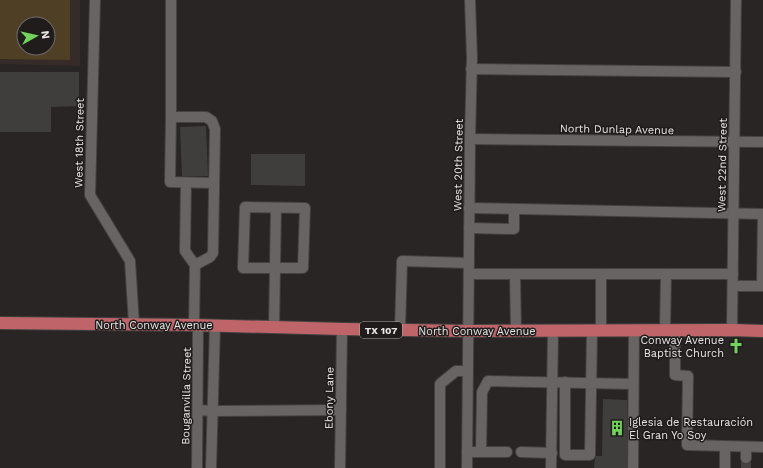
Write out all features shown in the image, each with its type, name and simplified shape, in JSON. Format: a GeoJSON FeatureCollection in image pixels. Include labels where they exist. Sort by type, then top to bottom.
{"type":"FeatureCollection","features":[{"type":"Feature","properties":{"kind":"main road","name":"North Conway Avenue"},"geometry":{"type":"LineString","coordinates":[[0,323],[215,325],[468,331],[763,331]]}},
{"type":"Feature","properties":{"kind":"street","name":"West 18th Street"},"geometry":{"type":"LineString","coordinates":[[94,0],[90,195],[130,261],[134,324]]}},
{"type":"Feature","properties":{"kind":"street"},"geometry":{"type":"LineString","coordinates":[[171,0],[170,182],[214,183]]}},
{"type":"Feature","properties":{"kind":"street","name":"West 20th Street"},"geometry":{"type":"LineString","coordinates":[[467,468],[471,69],[470,0]]}},
{"type":"Feature","properties":{"kind":"street","name":"West 22nd Street"},"geometry":{"type":"LineString","coordinates":[[732,330],[736,0]]}},
{"type":"Feature","properties":{"kind":"street"},"geometry":{"type":"LineString","coordinates":[[471,69],[736,72]]}},
{"type":"Feature","properties":{"kind":"street"},"geometry":{"type":"LineString","coordinates":[[171,117],[206,117],[212,121],[215,128],[214,253],[210,257],[195,265],[185,251],[186,183]]}},
{"type":"Feature","properties":{"kind":"street","name":"North Dunlap Avenue"},"geometry":{"type":"LineString","coordinates":[[470,139],[763,142]]}},
{"type":"Feature","properties":{"kind":"street"},"geometry":{"type":"LineString","coordinates":[[245,207],[276,208],[304,208],[302,268],[244,268],[245,207]]}},
{"type":"Feature","properties":{"kind":"street"},"geometry":{"type":"LineString","coordinates":[[274,327],[276,208]]}},
{"type":"Feature","properties":{"kind":"street"},"geometry":{"type":"LineString","coordinates":[[469,208],[763,214],[763,286],[733,286]]}},
{"type":"Feature","properties":{"kind":"street"},"geometry":{"type":"LineString","coordinates":[[469,228],[514,228],[514,209]]}},
{"type":"Feature","properties":{"kind":"street"},"geometry":{"type":"LineString","coordinates":[[400,330],[402,261],[469,262]]}},
{"type":"Feature","properties":{"kind":"street","name":"Bouganvilla Street"},"geometry":{"type":"LineString","coordinates":[[195,265],[198,410],[197,468]]}},
{"type":"Feature","properties":{"kind":"street"},"geometry":{"type":"LineString","coordinates":[[469,274],[733,274]]}},
{"type":"Feature","properties":{"kind":"street"},"geometry":{"type":"LineString","coordinates":[[515,274],[516,331]]}},
{"type":"Feature","properties":{"kind":"street"},"geometry":{"type":"LineString","coordinates":[[565,382],[565,455],[590,455],[591,383],[601,274]]}},
{"type":"Feature","properties":{"kind":"street"},"geometry":{"type":"LineString","coordinates":[[666,274],[675,376],[688,376],[687,445],[763,447]]}},
{"type":"Feature","properties":{"kind":"street"},"geometry":{"type":"LineString","coordinates":[[211,468],[215,325]]}},
{"type":"Feature","properties":{"kind":"street","name":"Ebony Lane"},"geometry":{"type":"LineString","coordinates":[[340,468],[342,329]]}},
{"type":"Feature","properties":{"kind":"street"},"geometry":{"type":"LineString","coordinates":[[633,468],[634,330]]}},
{"type":"Feature","properties":{"kind":"street"},"geometry":{"type":"LineString","coordinates":[[551,468],[553,331]]}},
{"type":"Feature","properties":{"kind":"street"},"geometry":{"type":"LineString","coordinates":[[440,468],[440,384],[456,371],[468,371]]}},
{"type":"Feature","properties":{"kind":"street"},"geometry":{"type":"LineString","coordinates":[[481,452],[482,392],[488,381],[634,384]]}},
{"type":"Feature","properties":{"kind":"street"},"geometry":{"type":"LineString","coordinates":[[468,408],[482,408]]}},
{"type":"Feature","properties":{"kind":"street"},"geometry":{"type":"LineString","coordinates":[[198,410],[341,410]]}},
{"type":"Feature","properties":{"kind":"street"},"geometry":{"type":"LineString","coordinates":[[725,446],[725,468]]}},
{"type":"Feature","properties":{"kind":"street"},"geometry":{"type":"LineString","coordinates":[[746,447],[746,458]]}},
{"type":"Feature","properties":{"kind":"street"},"geometry":{"type":"LineString","coordinates":[[467,452],[507,452]]}},
{"type":"Feature","properties":{"kind":"street"},"geometry":{"type":"LineString","coordinates":[[521,452],[552,453]]}},
{"type":"Feature","properties":{"kind":"shaded area"},"geometry":{"type":"Polygon","coordinates":[[[0,0],[80,0],[80,66],[0,64],[0,0]]]}},
{"type":"Feature","properties":{"kind":"shaded area"},"geometry":{"type":"Polygon","coordinates":[[[0,0],[70,0],[70,60],[0,59],[0,0]]]}},
{"type":"Feature","properties":{"kind":"building"},"geometry":{"type":"Polygon","coordinates":[[[0,72],[79,72],[79,106],[51,107],[51,132],[0,132],[0,72]]]}},
{"type":"Feature","properties":{"kind":"building"},"geometry":{"type":"Polygon","coordinates":[[[206,126],[208,176],[182,176],[180,127],[206,126]]]}},
{"type":"Feature","properties":{"kind":"building"},"geometry":{"type":"Polygon","coordinates":[[[251,154],[305,154],[305,186],[251,185],[251,154]]]}},
{"type":"Feature","properties":{"kind":"building","name":"Iglesia de Restauración El Gran Yo Soy"},"geometry":{"type":"Polygon","coordinates":[[[603,399],[627,400],[627,468],[594,468],[596,456],[602,456],[603,399]]]}},
{"type":"Feature","properties":{"kind":"tunnel"},"geometry":{"type":"LineString","coordinates":[[746,458],[746,468]]}},
{"type":"Feature","properties":{"kind":"place","name":"Conway Avenue Baptist Church"},"geometry":{"type":"Point","coordinates":[736,346]}},
{"type":"Feature","properties":{"kind":"place","name":"Iglesia de Restauración El Gran Yo Soy"},"geometry":{"type":"Point","coordinates":[617,428]}}]}
